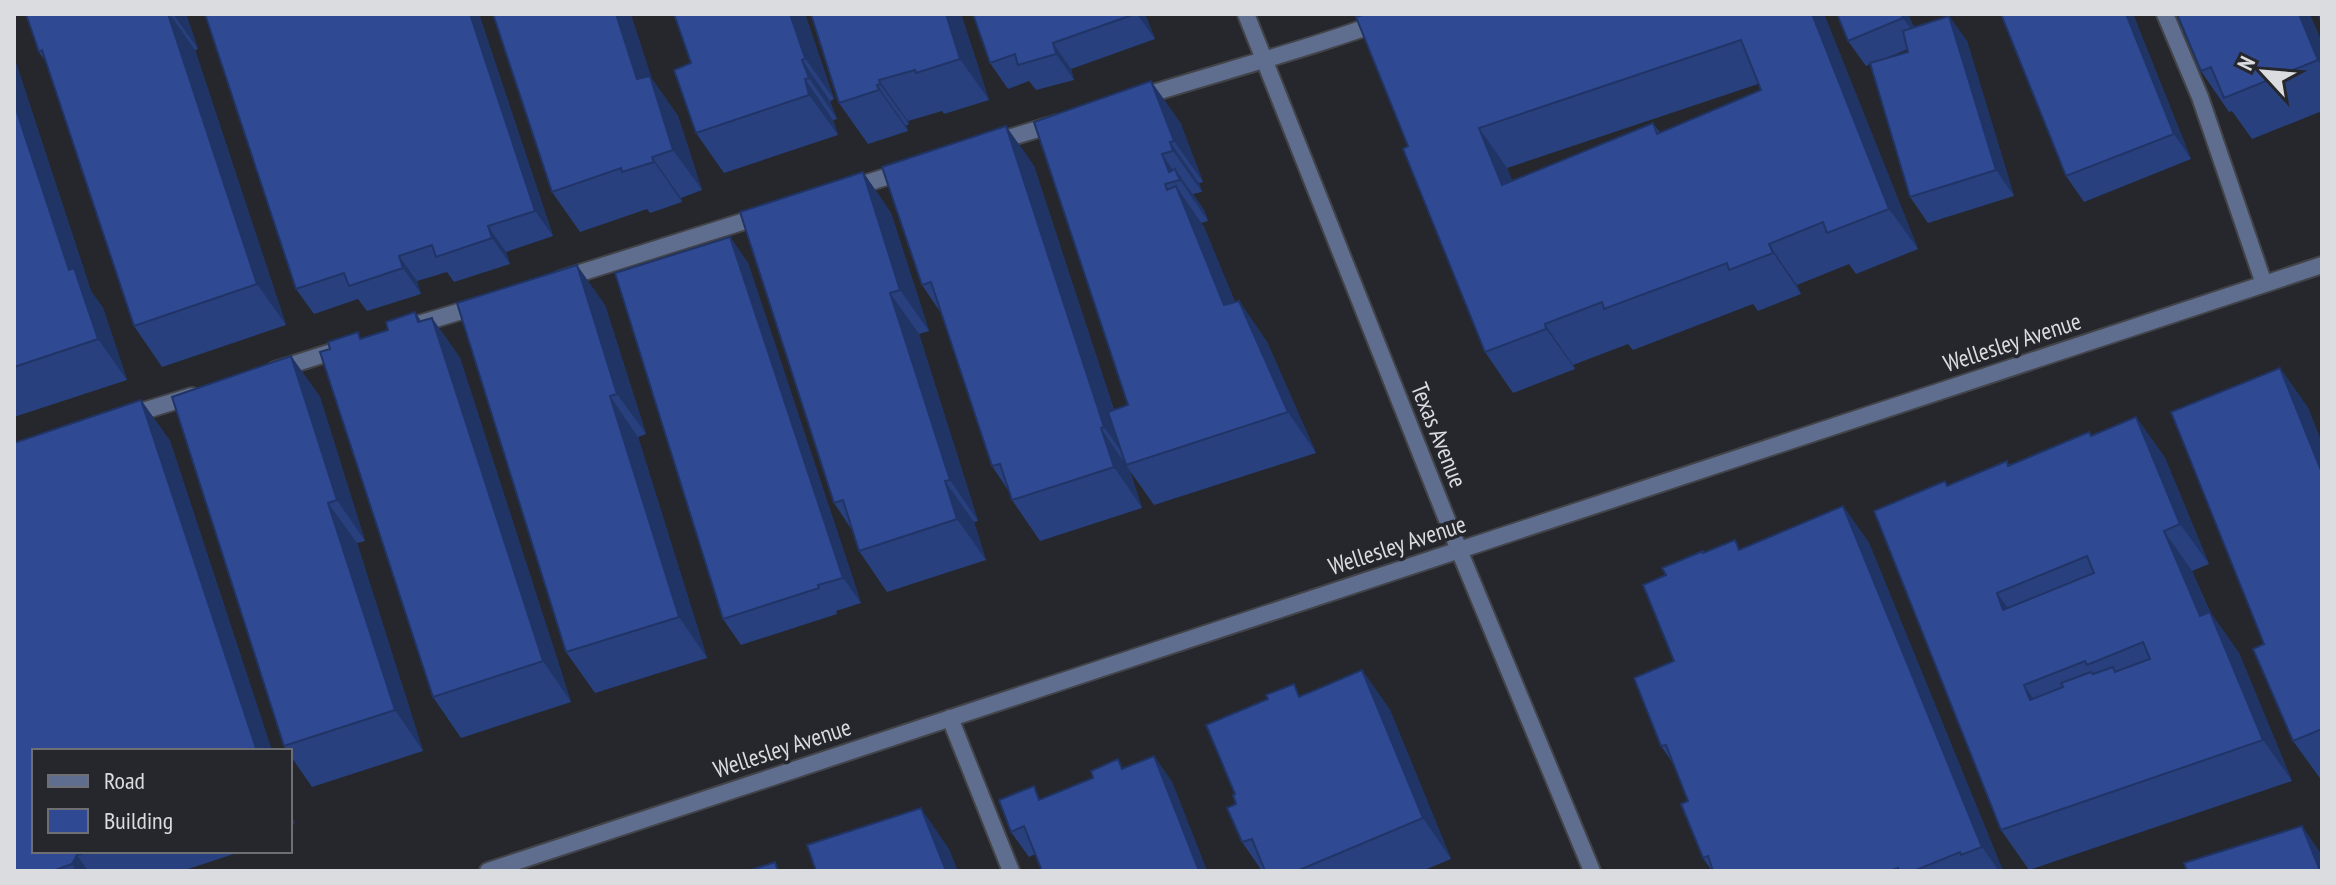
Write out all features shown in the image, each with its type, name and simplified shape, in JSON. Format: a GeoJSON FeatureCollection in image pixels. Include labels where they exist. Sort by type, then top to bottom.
{"type":"FeatureCollection","features":[{"type":"Feature","properties":{"kind":"street","name":"Texas Avenue"},"geometry":{"type":"LineString","coordinates":[[1246,14],[1459,550],[1592,871]]}},
{"type":"Feature","properties":{"kind":"street"},"geometry":{"type":"LineString","coordinates":[[1116,104],[1343,37],[1403,14]]}},
{"type":"Feature","properties":{"kind":"street"},"geometry":{"type":"LineString","coordinates":[[2165,14],[2200,97],[2264,284]]}},
{"type":"Feature","properties":{"kind":"street"},"geometry":{"type":"LineString","coordinates":[[980,147],[1071,118]]}},
{"type":"Feature","properties":{"kind":"street"},"geometry":{"type":"LineString","coordinates":[[829,195],[920,166]]}},
{"type":"Feature","properties":{"kind":"street"},"geometry":{"type":"LineString","coordinates":[[542,285],[784,209]]}},
{"type":"Feature","properties":{"kind":"street","name":"Wellesley Avenue"},"geometry":{"type":"LineString","coordinates":[[488,871],[2322,265]]}},
{"type":"Feature","properties":{"kind":"street"},"geometry":{"type":"LineString","coordinates":[[391,333],[497,300]]}},
{"type":"Feature","properties":{"kind":"street"},"geometry":{"type":"LineString","coordinates":[[256,376],[361,342]]}},
{"type":"Feature","properties":{"kind":"street"},"geometry":{"type":"LineString","coordinates":[[120,419],[210,390]]}},
{"type":"Feature","properties":{"kind":"street"},"geometry":{"type":"LineString","coordinates":[[950,718],[1011,871]]}},
{"type":"Feature","properties":{"kind":"building"},"geometry":{"type":"Polygon","coordinates":[[[26,14],[168,14],[257,284],[134,326],[42,50],[39,52],[26,14]]]}},
{"type":"Feature","properties":{"kind":"building"},"geometry":{"type":"Polygon","coordinates":[[[205,14],[470,14],[535,211],[488,226],[492,238],[436,257],[432,245],[399,256],[403,268],[349,286],[344,273],[296,289],[205,14]]]}},
{"type":"Feature","properties":{"kind":"building"},"geometry":{"type":"Polygon","coordinates":[[[493,14],[616,14],[637,79],[650,76],[673,150],[652,157],[654,162],[622,172],[621,168],[552,192],[493,14]]]}},
{"type":"Feature","properties":{"kind":"building"},"geometry":{"type":"Polygon","coordinates":[[[674,14],[790,14],[805,58],[802,60],[809,78],[805,79],[809,95],[696,133],[674,70],[691,63],[674,14]]]}},
{"type":"Feature","properties":{"kind":"building"},"geometry":{"type":"Polygon","coordinates":[[[811,14],[946,14],[960,59],[916,73],[915,70],[879,80],[879,90],[839,103],[811,14]]]}},
{"type":"Feature","properties":{"kind":"building"},"geometry":{"type":"Polygon","coordinates":[[[973,14],[1135,14],[1053,43],[1056,54],[1018,65],[1015,54],[990,63],[973,14]]]}},
{"type":"Feature","properties":{"kind":"building"},"geometry":{"type":"Polygon","coordinates":[[[1366,14],[1812,14],[1889,209],[1827,233],[1823,222],[1769,244],[1773,253],[1729,270],[1727,263],[1604,309],[1602,302],[1545,324],[1546,329],[1485,352],[1403,149],[1408,146],[1356,17],[1366,14]],[[1741,40],[1479,128],[1502,185],[1653,123],[1657,134],[1761,90],[1741,40]]]}},
{"type":"Feature","properties":{"kind":"building"},"geometry":{"type":"Polygon","coordinates":[[[1837,14],[1901,14],[1903,18],[1848,41],[1837,14]]]}},
{"type":"Feature","properties":{"kind":"building"},"geometry":{"type":"Polygon","coordinates":[[[2001,14],[2126,14],[2174,134],[2066,176],[2001,14]]]}},
{"type":"Feature","properties":{"kind":"building"},"geometry":{"type":"Polygon","coordinates":[[[2177,14],[2299,14],[2318,60],[2224,98],[2211,67],[2201,71],[2177,14]]]}},
{"type":"Feature","properties":{"kind":"building"},"geometry":{"type":"Polygon","coordinates":[[[1949,16],[1996,170],[1910,197],[1870,63],[1908,52],[1903,31],[1949,16]]]}},
{"type":"Feature","properties":{"kind":"building"},"geometry":{"type":"Polygon","coordinates":[[[1151,81],[1174,141],[1170,142],[1173,151],[1162,154],[1169,172],[1175,169],[1180,180],[1165,184],[1167,190],[1176,186],[1224,305],[1239,301],[1288,412],[1126,465],[1108,412],[1128,405],[1034,122],[1151,81]]]}},
{"type":"Feature","properties":{"kind":"building"},"geometry":{"type":"Polygon","coordinates":[[[14,103],[69,270],[74,268],[98,339],[14,367],[14,103]]]}},
{"type":"Feature","properties":{"kind":"building"},"geometry":{"type":"Polygon","coordinates":[[[1006,126],[1104,427],[1101,428],[1114,467],[1012,500],[1000,464],[992,466],[931,282],[922,285],[882,167],[1006,126]]]}},
{"type":"Feature","properties":{"kind":"building"},"geometry":{"type":"Polygon","coordinates":[[[863,172],[900,290],[890,293],[950,480],[945,481],[957,519],[859,551],[843,500],[834,503],[740,212],[863,172]]]}},
{"type":"Feature","properties":{"kind":"building"},"geometry":{"type":"Polygon","coordinates":[[[730,237],[843,578],[723,619],[615,273],[730,237]]]}},
{"type":"Feature","properties":{"kind":"building"},"geometry":{"type":"Polygon","coordinates":[[[577,265],[617,394],[610,396],[679,617],[566,652],[457,303],[577,265]]]}},
{"type":"Feature","properties":{"kind":"building"},"geometry":{"type":"Polygon","coordinates":[[[415,312],[418,322],[432,318],[543,661],[433,697],[320,352],[330,349],[328,342],[358,332],[360,339],[388,330],[386,322],[415,312]]]}},
{"type":"Feature","properties":{"kind":"building"},"geometry":{"type":"Polygon","coordinates":[[[291,356],[337,500],[328,503],[395,710],[284,746],[172,397],[291,356]]]}},
{"type":"Feature","properties":{"kind":"building"},"geometry":{"type":"Polygon","coordinates":[[[2280,368],[2322,473],[2322,729],[2293,741],[2253,649],[2264,644],[2171,412],[2280,368]]]}},
{"type":"Feature","properties":{"kind":"building"},"geometry":{"type":"Polygon","coordinates":[[[141,400],[256,749],[32,749],[32,853],[84,853],[77,855],[72,864],[53,871],[14,871],[14,443],[141,400]]]}},
{"type":"Feature","properties":{"kind":"building"},"geometry":{"type":"Polygon","coordinates":[[[2136,417],[2180,524],[2164,531],[2200,616],[2210,612],[2263,740],[2001,830],[1874,511],[1945,481],[1947,486],[2007,461],[2008,466],[2089,432],[2091,436],[2136,417]],[[2087,556],[1997,593],[2003,610],[2094,573],[2087,556]],[[2143,642],[2087,665],[2085,661],[2024,685],[2030,700],[2063,687],[2061,683],[2091,672],[2113,667],[2115,672],[2150,659],[2143,642]]]}},
{"type":"Feature","properties":{"kind":"building"},"geometry":{"type":"Polygon","coordinates":[[[1843,506],[1982,847],[1961,855],[1960,852],[1914,871],[1899,871],[1898,868],[1889,871],[1713,871],[1708,856],[1703,858],[1681,804],[1688,801],[1666,745],[1661,746],[1634,678],[1674,661],[1643,585],[1666,575],[1662,568],[1703,551],[1735,540],[1739,550],[1843,506]]]}},
{"type":"Feature","properties":{"kind":"building"},"geometry":{"type":"Polygon","coordinates":[[[1362,670],[1423,818],[1297,871],[1265,871],[1252,839],[1242,842],[1227,808],[1236,804],[1235,794],[1206,725],[1268,699],[1266,695],[1294,684],[1299,697],[1362,670]]]}},
{"type":"Feature","properties":{"kind":"building"},"geometry":{"type":"Polygon","coordinates":[[[1154,756],[1199,871],[1042,871],[1024,826],[1011,832],[999,800],[1034,786],[1039,800],[1093,778],[1091,771],[1118,759],[1122,769],[1154,756]]]}},
{"type":"Feature","properties":{"kind":"building"},"geometry":{"type":"Polygon","coordinates":[[[921,808],[946,871],[816,871],[807,845],[921,808]]]}},
{"type":"Feature","properties":{"kind":"building"},"geometry":{"type":"Polygon","coordinates":[[[2302,826],[2320,871],[2187,871],[2184,863],[2302,826]]]}},
{"type":"Feature","properties":{"kind":"building"},"geometry":{"type":"Polygon","coordinates":[[[775,862],[778,871],[748,871],[775,862]]]}}]}
